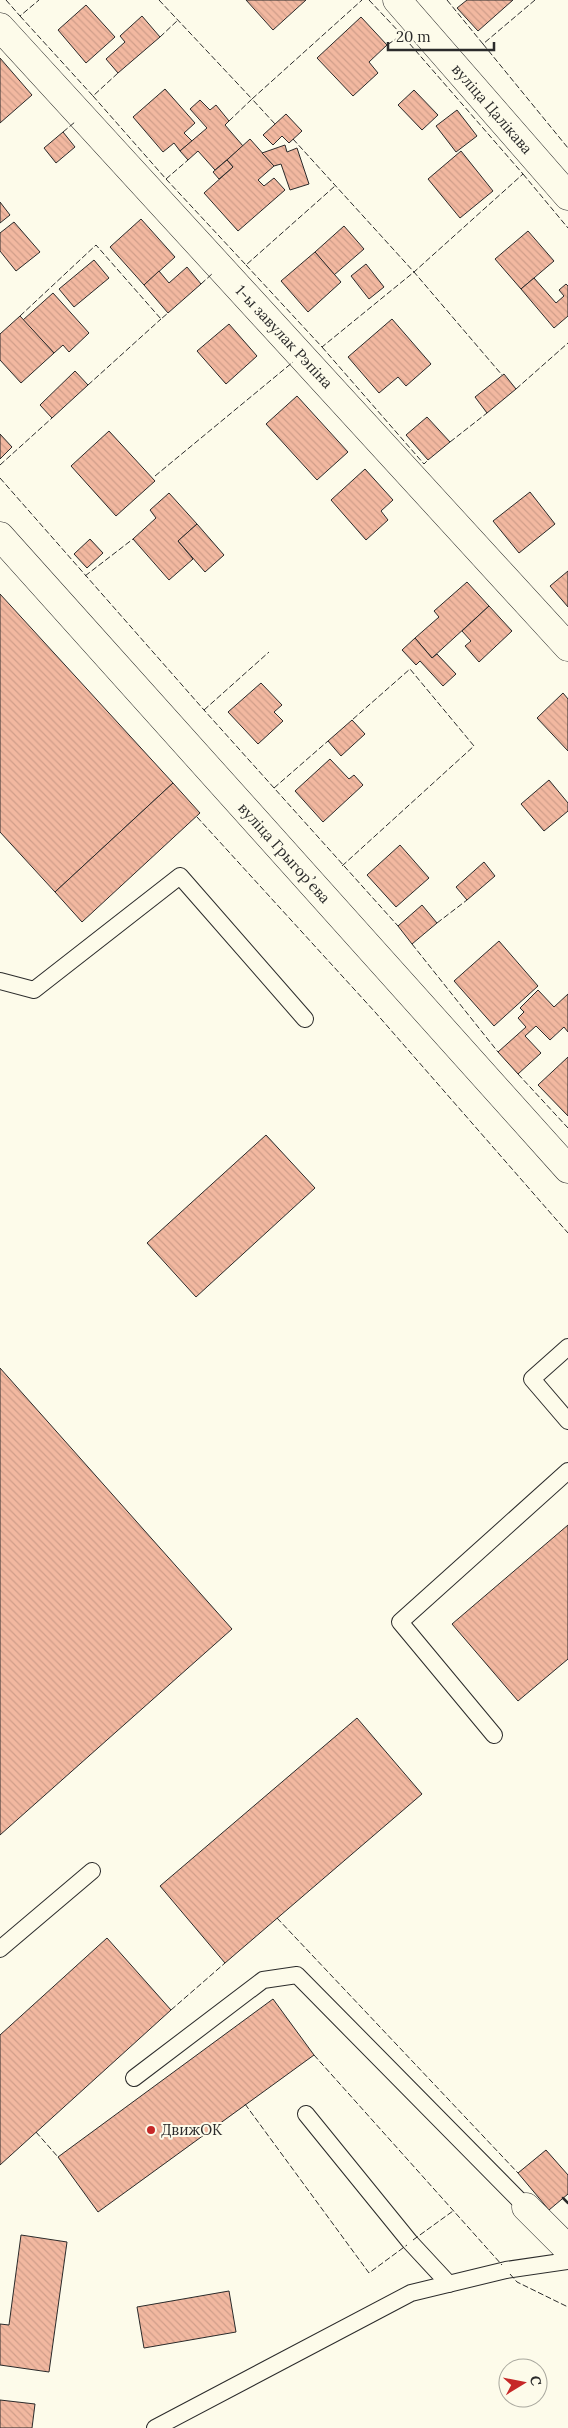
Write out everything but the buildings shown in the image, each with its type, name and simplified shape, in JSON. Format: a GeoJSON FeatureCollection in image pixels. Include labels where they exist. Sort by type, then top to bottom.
{"type":"FeatureCollection","features":[{"type":"Feature","properties":{"kind":"street","name":"вуліца Цалікава"},"geometry":{"type":"LineString","coordinates":[[397,0],[568,196]]}},
{"type":"Feature","properties":{"kind":"street","name":"1-ы завулак Рэпіна"},"geometry":{"type":"LineString","coordinates":[[0,28],[568,647]]}},
{"type":"Feature","properties":{"kind":"street","name":"вуліца Грыгорʼева"},"geometry":{"type":"LineString","coordinates":[[0,536],[568,1169]]}},
{"type":"Feature","properties":{"kind":"street"},"geometry":{"type":"LineString","coordinates":[[526,2207],[568,2249]]}},
{"type":"Feature","properties":{"kind":"lane"},"geometry":{"type":"LineString","coordinates":[[0,981],[34,990],[180,876],[305,1019]]}},
{"type":"Feature","properties":{"kind":"lane"},"geometry":{"type":"LineString","coordinates":[[568,1347],[532,1379],[568,1421]]}},
{"type":"Feature","properties":{"kind":"lane"},"geometry":{"type":"LineString","coordinates":[[494,1735],[400,1622],[568,1471]]}},
{"type":"Feature","properties":{"kind":"lane"},"geometry":{"type":"LineString","coordinates":[[0,1949],[92,1871]]}},
{"type":"Feature","properties":{"kind":"lane"},"geometry":{"type":"LineString","coordinates":[[134,2078],[263,1980],[297,1975],[526,2207]]}},
{"type":"Feature","properties":{"kind":"lane"},"geometry":{"type":"LineString","coordinates":[[306,2114],[410,2242],[449,2284]]}},
{"type":"Feature","properties":{"kind":"lane"},"geometry":{"type":"LineString","coordinates":[[155,2428],[411,2293],[506,2270],[568,2260]]}},
{"type":"Feature","properties":{"kind":"fence"},"geometry":{"type":"LineString","coordinates":[[6,0],[20,16],[39,0]]}},
{"type":"Feature","properties":{"kind":"fence"},"geometry":{"type":"LineString","coordinates":[[159,0],[252,99],[362,0]]}},
{"type":"Feature","properties":{"kind":"fence"},"geometry":{"type":"LineString","coordinates":[[369,0],[402,35],[387,45]]}},
{"type":"Feature","properties":{"kind":"fence"},"geometry":{"type":"LineString","coordinates":[[447,0],[483,44],[535,0]]}},
{"type":"Feature","properties":{"kind":"fence"},"geometry":{"type":"LineString","coordinates":[[20,16],[93,96],[118,73]]}},
{"type":"Feature","properties":{"kind":"fence"},"geometry":{"type":"LineString","coordinates":[[160,37],[178,20]]}},
{"type":"Feature","properties":{"kind":"fence"},"geometry":{"type":"LineString","coordinates":[[293,139],[414,272],[523,174],[402,35]]}},
{"type":"Feature","properties":{"kind":"fence"},"geometry":{"type":"LineString","coordinates":[[483,44],[568,148]]}},
{"type":"Feature","properties":{"kind":"fence"},"geometry":{"type":"LineString","coordinates":[[93,96],[166,179],[188,160]]}},
{"type":"Feature","properties":{"kind":"fence"},"geometry":{"type":"LineString","coordinates":[[229,121],[252,99],[275,124]]}},
{"type":"Feature","properties":{"kind":"fence"},"geometry":{"type":"LineString","coordinates":[[63,132],[75,122]]}},
{"type":"Feature","properties":{"kind":"fence"},"geometry":{"type":"LineString","coordinates":[[523,174],[568,228]]}},
{"type":"Feature","properties":{"kind":"fence"},"geometry":{"type":"LineString","coordinates":[[166,179],[246,265],[335,186]]}},
{"type":"Feature","properties":{"kind":"fence"},"geometry":{"type":"LineString","coordinates":[[20,316],[96,245],[161,319],[168,313]]}},
{"type":"Feature","properties":{"kind":"fence"},"geometry":{"type":"LineString","coordinates":[[246,265],[322,347],[414,272],[502,375]]}},
{"type":"Feature","properties":{"kind":"fence"},"geometry":{"type":"LineString","coordinates":[[201,284],[213,273]]}},
{"type":"Feature","properties":{"kind":"fence"},"geometry":{"type":"LineString","coordinates":[[88,385],[161,319]]}},
{"type":"Feature","properties":{"kind":"fence"},"geometry":{"type":"LineString","coordinates":[[516,389],[568,343]]}},
{"type":"Feature","properties":{"kind":"fence"},"geometry":{"type":"LineString","coordinates":[[322,347],[424,464],[428,460]]}},
{"type":"Feature","properties":{"kind":"fence"},"geometry":{"type":"LineString","coordinates":[[155,476],[293,362]]}},
{"type":"Feature","properties":{"kind":"fence"},"geometry":{"type":"LineString","coordinates":[[450,442],[487,413]]}},
{"type":"Feature","properties":{"kind":"fence"},"geometry":{"type":"LineString","coordinates":[[0,465],[52,418]]}},
{"type":"Feature","properties":{"kind":"fence"},"geometry":{"type":"LineString","coordinates":[[0,478],[204,710],[398,926]]}},
{"type":"Feature","properties":{"kind":"fence"},"geometry":{"type":"LineString","coordinates":[[85,576],[133,539]]}},
{"type":"Feature","properties":{"kind":"fence"},"geometry":{"type":"LineString","coordinates":[[204,710],[269,652]]}},
{"type":"Feature","properties":{"kind":"fence"},"geometry":{"type":"LineString","coordinates":[[342,866],[474,746],[410,669],[352,720]]}},
{"type":"Feature","properties":{"kind":"fence"},"geometry":{"type":"LineString","coordinates":[[274,788],[328,741]]}},
{"type":"Feature","properties":{"kind":"fence"},"geometry":{"type":"LineString","coordinates":[[197,817],[375,1012],[568,1233]]}},
{"type":"Feature","properties":{"kind":"fence"},"geometry":{"type":"LineString","coordinates":[[437,923],[467,900]]}},
{"type":"Feature","properties":{"kind":"fence"},"geometry":{"type":"LineString","coordinates":[[412,944],[498,1052]]}},
{"type":"Feature","properties":{"kind":"fence"},"geometry":{"type":"LineString","coordinates":[[518,1074],[568,1128]]}},
{"type":"Feature","properties":{"kind":"fence"},"geometry":{"type":"LineString","coordinates":[[277,1918],[518,2173]]}},
{"type":"Feature","properties":{"kind":"fence"},"geometry":{"type":"LineString","coordinates":[[171,2010],[225,1963]]}},
{"type":"Feature","properties":{"kind":"fence"},"geometry":{"type":"LineString","coordinates":[[314,2055],[502,2265]]}},
{"type":"Feature","properties":{"kind":"fence"},"geometry":{"type":"LineString","coordinates":[[245,2104],[369,2273],[407,2245]]}},
{"type":"Feature","properties":{"kind":"fence"},"geometry":{"type":"LineString","coordinates":[[36,2132],[58,2157]]}},
{"type":"Feature","properties":{"kind":"fence"},"geometry":{"type":"LineString","coordinates":[[413,2240],[453,2211]]}},
{"type":"Feature","properties":{"kind":"fence"},"geometry":{"type":"LineString","coordinates":[[510,2274],[517,2282],[568,2307]]}},
{"type":"Feature","properties":{"kind":"wall"},"geometry":{"type":"LineString","coordinates":[[563,2198],[568,2203]]}},
{"type":"Feature","properties":{"kind":"place","name":"ДвижОК"},"geometry":{"type":"Point","coordinates":[151,2130]}}]}
